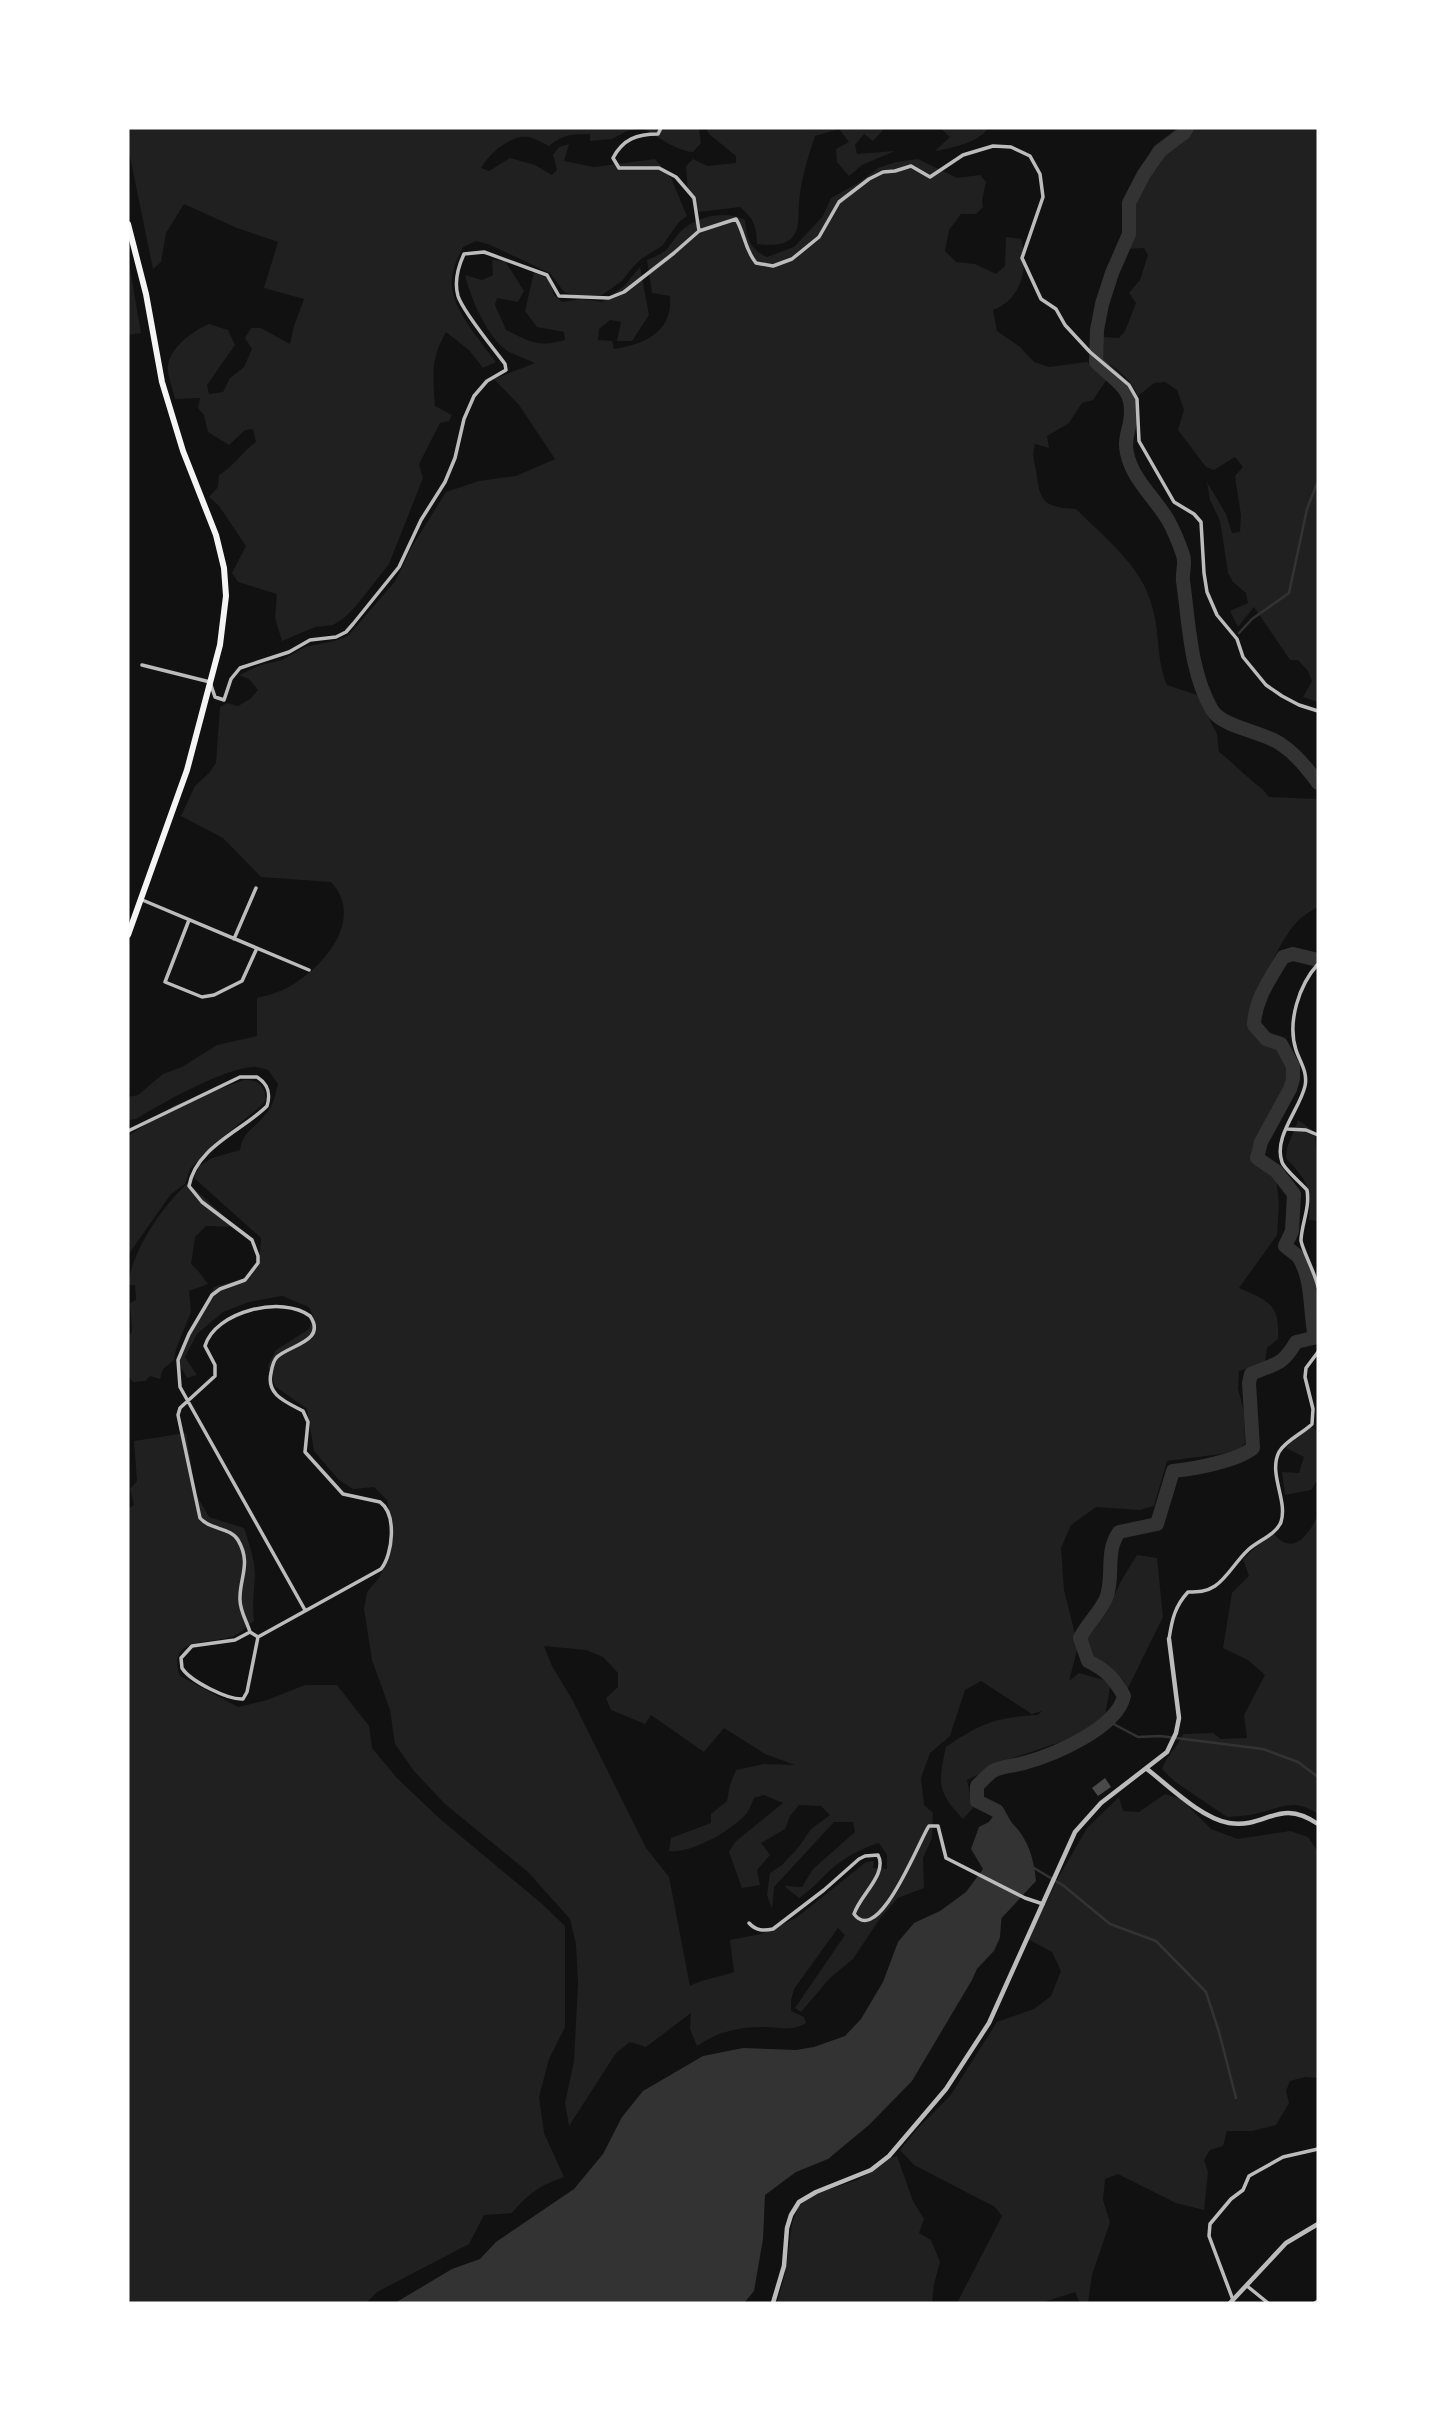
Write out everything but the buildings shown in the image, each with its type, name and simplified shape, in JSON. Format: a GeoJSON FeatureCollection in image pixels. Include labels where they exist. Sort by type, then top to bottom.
{"type":"FeatureCollection","features":[{"type":"Feature","properties":{"kind":"main road"},"geometry":{"type":"LineString","coordinates":[[128,225],[146,294],[162,382],[183,451],[216,535],[224,568],[226,596],[225,618],[210,682],[177,803],[130,917],[128,935]]}},
{"type":"Feature","properties":{"kind":"street"},"geometry":{"type":"LineString","coordinates":[[661,128],[658,134],[642,134],[620,144],[613,158],[618,168],[659,168],[677,177],[694,198],[699,231]]}},
{"type":"Feature","properties":{"kind":"street"},"geometry":{"type":"LineString","coordinates":[[142,665],[210,682],[215,697],[224,700],[231,679],[240,668],[289,652],[310,640],[336,637],[346,632],[398,567],[421,520],[445,482],[455,458],[464,419],[474,396],[486,380],[506,370],[505,364],[458,298],[457,274],[464,254],[484,252],[547,275],[559,296],[610,298],[624,292],[699,231],[736,219],[741,226],[746,250],[756,263],[773,266],[792,259],[815,243],[839,202],[869,179],[883,172],[911,166],[930,177],[963,156],[993,146],[1011,146],[1030,156],[1040,174],[1042,197],[1022,258],[1041,299],[1056,309],[1065,325],[1090,352],[1129,385],[1137,399],[1139,441],[1174,502],[1194,514],[1201,522],[1207,592],[1217,615],[1237,639],[1243,657],[1266,685],[1299,705],[1318,711]]}},
{"type":"Feature","properties":{"kind":"street"},"geometry":{"type":"LineString","coordinates":[[234,939],[256,888]]}},
{"type":"Feature","properties":{"kind":"street"},"geometry":{"type":"LineString","coordinates":[[139,899],[309,970]]}},
{"type":"Feature","properties":{"kind":"street"},"geometry":{"type":"LineString","coordinates":[[190,920],[165,982],[202,997],[214,995],[242,981],[257,948]]}},
{"type":"Feature","properties":{"kind":"street"},"geometry":{"type":"LineString","coordinates":[[1318,964],[1309,974],[1292,1024],[1293,1040],[1305,1071],[1306,1083],[1280,1153],[1282,1165],[1307,1190],[1308,1216],[1301,1242],[1315,1273],[1318,1287]]}},
{"type":"Feature","properties":{"kind":"street"},"geometry":{"type":"LineString","coordinates":[[128,1131],[240,1077],[257,1077],[269,1092],[267,1106],[216,1146],[202,1160],[191,1178],[189,1186],[202,1202],[251,1240],[258,1263],[245,1280],[220,1289],[212,1295],[189,1334],[177,1367],[180,1387],[187,1401],[305,1610]]}},
{"type":"Feature","properties":{"kind":"street"},"geometry":{"type":"LineString","coordinates":[[1287,1129],[1306,1130],[1318,1135]]}},
{"type":"Feature","properties":{"kind":"street"},"geometry":{"type":"LineString","coordinates":[[250,1632],[234,1640],[192,1646],[181,1658],[181,1668],[192,1679],[233,1699],[243,1699],[247,1692],[258,1637],[381,1569],[387,1562],[391,1543],[389,1512],[385,1505],[343,1494],[329,1480],[305,1452],[308,1422],[303,1411],[285,1402],[269,1385],[272,1365],[277,1358],[311,1338],[314,1332],[313,1320],[306,1313],[281,1305],[264,1307],[224,1320],[205,1346],[215,1365],[215,1376],[180,1408],[178,1415],[198,1512],[203,1522],[233,1535],[238,1541],[246,1570],[240,1601],[250,1632],[258,1637]]}},
{"type":"Feature","properties":{"kind":"street"},"geometry":{"type":"LineString","coordinates":[[773,2303],[784,2266],[790,2215],[799,2202],[816,2192],[872,2170],[889,2156],[946,2089],[989,2023],[1076,1832],[1101,1803],[1167,1752],[1178,1726],[1179,1702],[1170,1639],[1172,1619],[1178,1604],[1188,1592],[1203,1592],[1216,1586],[1249,1549],[1276,1530],[1281,1521],[1281,1499],[1276,1476],[1277,1455],[1312,1424],[1313,1409],[1305,1377],[1306,1368],[1318,1352]]}},
{"type":"Feature","properties":{"kind":"street"},"geometry":{"type":"LineString","coordinates":[[1147,1769],[1213,1819],[1233,1824],[1290,1812],[1302,1814],[1318,1825]]}},
{"type":"Feature","properties":{"kind":"street"},"geometry":{"type":"LineString","coordinates":[[749,1923],[763,1931],[774,1929],[859,1859],[878,1855],[881,1866],[878,1875],[858,1902],[854,1914],[863,1921],[872,1919],[900,1885],[922,1835],[929,1826],[937,1826],[946,1858],[1044,1905]]}},
{"type":"Feature","properties":{"kind":"street"},"geometry":{"type":"LineString","coordinates":[[1318,2149],[1283,2157],[1249,2176],[1243,2190],[1231,2199],[1210,2224],[1209,2236],[1231,2301],[1286,2243],[1318,2224]]}},
{"type":"Feature","properties":{"kind":"street"},"geometry":{"type":"LineString","coordinates":[[1247,2286],[1268,2303]]}},
{"type":"Feature","properties":{"kind":"shaded area"},"geometry":{"type":"Polygon","coordinates":[[[128,128],[643,128],[627,131],[612,139],[590,141],[590,134],[578,134],[559,139],[549,146],[531,138],[521,137],[501,146],[481,168],[489,171],[510,158],[535,165],[552,175],[557,170],[553,155],[559,147],[569,144],[564,161],[594,167],[655,159],[671,178],[687,216],[679,222],[662,246],[641,259],[622,281],[602,295],[574,295],[564,292],[550,273],[488,244],[476,241],[463,247],[452,275],[453,294],[469,325],[496,362],[483,368],[469,350],[446,332],[435,360],[435,406],[452,415],[449,421],[440,423],[419,464],[423,478],[389,564],[344,618],[333,625],[315,627],[282,641],[275,618],[277,594],[238,582],[232,573],[246,546],[219,506],[209,497],[218,487],[219,475],[256,442],[253,429],[245,430],[229,445],[208,432],[204,415],[198,408],[200,398],[175,399],[168,366],[173,352],[183,340],[196,331],[209,324],[228,330],[235,345],[207,385],[209,394],[223,392],[230,378],[244,367],[252,349],[245,338],[251,328],[261,328],[290,344],[304,299],[264,288],[278,242],[237,228],[184,204],[166,233],[161,262],[153,269],[128,147],[128,128]]]}},
{"type":"Feature","properties":{"kind":"shaded area"},"geometry":{"type":"Polygon","coordinates":[[[643,128],[699,128],[701,143],[693,152],[687,151],[643,128]]]}},
{"type":"Feature","properties":{"kind":"shaded area"},"geometry":{"type":"Polygon","coordinates":[[[706,128],[885,128],[873,141],[864,134],[855,145],[857,154],[895,151],[862,165],[849,176],[837,162],[836,149],[849,142],[839,129],[815,136],[803,177],[798,223],[794,235],[787,242],[757,244],[753,223],[740,207],[699,212],[688,193],[686,166],[693,159],[707,166],[736,163],[736,156],[709,134],[706,128]]]}},
{"type":"Feature","properties":{"kind":"shaded area"},"geometry":{"type":"Polygon","coordinates":[[[940,128],[988,128],[978,138],[935,151],[950,137],[940,128]]]}},
{"type":"Feature","properties":{"kind":"shaded area"},"geometry":{"type":"Polygon","coordinates":[[[1177,128],[1318,128],[1318,702],[1303,697],[1312,681],[1308,671],[1298,660],[1290,660],[1254,607],[1238,627],[1230,611],[1248,603],[1246,593],[1233,582],[1228,573],[1220,521],[1210,500],[1207,482],[1226,514],[1232,533],[1240,532],[1241,516],[1235,476],[1243,467],[1235,457],[1214,470],[1206,467],[1178,430],[1184,410],[1177,390],[1165,382],[1154,383],[1138,396],[1122,374],[1099,360],[1094,348],[1104,337],[1119,338],[1125,331],[1136,303],[1129,293],[1140,280],[1148,255],[1144,248],[1123,249],[1127,230],[1126,201],[1153,147],[1177,128]]]}},
{"type":"Feature","properties":{"kind":"shaded area"},"geometry":{"type":"Polygon","coordinates":[[[918,159],[957,178],[980,175],[986,182],[983,207],[976,214],[961,214],[949,230],[945,251],[956,262],[975,264],[996,274],[1005,266],[1006,237],[1021,239],[1024,260],[1021,281],[1011,298],[993,310],[997,331],[1020,347],[1034,362],[1049,367],[1087,362],[1107,379],[1093,400],[1082,403],[1069,423],[1047,436],[1049,448],[1035,444],[1034,460],[1043,499],[1052,505],[1076,509],[1131,565],[1147,591],[1167,685],[1197,695],[1217,734],[1219,752],[1269,797],[1318,799],[1318,907],[1298,920],[1281,944],[1261,987],[1249,1027],[1261,1039],[1289,1055],[1297,1070],[1291,1096],[1263,1152],[1262,1165],[1276,1177],[1279,1204],[1277,1235],[1239,1288],[1271,1305],[1277,1318],[1278,1339],[1267,1348],[1265,1363],[1239,1371],[1238,1389],[1244,1411],[1245,1443],[1236,1452],[1167,1461],[1154,1506],[1140,1510],[1096,1507],[1071,1525],[1061,1548],[1064,1590],[1078,1646],[1069,1681],[1079,1673],[1111,1682],[1105,1716],[1072,1738],[1010,1759],[967,1780],[973,1808],[963,1819],[948,1801],[942,1786],[946,1747],[989,1723],[1038,1715],[1042,1711],[1032,1714],[981,1681],[965,1690],[950,1736],[930,1753],[921,1778],[924,1805],[933,1813],[932,1838],[923,1858],[924,1888],[898,1898],[881,1917],[853,1959],[830,1978],[801,2012],[795,2008],[845,1935],[838,1928],[794,1989],[791,2011],[804,2017],[806,2023],[792,2028],[739,2029],[722,2033],[697,2046],[690,2029],[691,2013],[646,2047],[630,2042],[616,2053],[569,2126],[565,2103],[574,2061],[578,1983],[576,1944],[570,1919],[528,1872],[445,1804],[414,1771],[395,1744],[390,1710],[372,1660],[364,1609],[367,1592],[379,1578],[388,1559],[392,1533],[387,1500],[374,1487],[353,1489],[339,1480],[314,1451],[307,1409],[275,1386],[268,1366],[276,1350],[309,1329],[313,1316],[309,1307],[282,1296],[249,1302],[223,1312],[197,1334],[185,1357],[197,1375],[187,1378],[178,1363],[190,1328],[214,1287],[251,1274],[260,1251],[261,1238],[194,1178],[199,1166],[212,1158],[240,1150],[246,1134],[270,1108],[278,1084],[268,1070],[254,1067],[240,1069],[209,1080],[136,1119],[128,1120],[128,1097],[138,1095],[163,1074],[182,1067],[217,1045],[257,1036],[257,998],[283,990],[311,971],[334,944],[341,928],[344,912],[341,897],[331,882],[261,877],[223,838],[181,816],[195,786],[216,763],[220,707],[227,703],[238,706],[258,690],[249,679],[239,675],[261,665],[282,660],[305,647],[348,636],[396,580],[411,548],[446,492],[479,481],[516,476],[555,459],[519,405],[494,379],[535,363],[501,346],[487,328],[471,295],[465,275],[482,280],[493,275],[492,260],[505,261],[524,291],[518,302],[497,298],[495,305],[506,330],[528,340],[548,343],[565,340],[564,332],[537,327],[525,311],[534,272],[549,279],[554,295],[562,302],[582,299],[602,302],[624,286],[640,267],[649,315],[632,341],[617,341],[621,322],[610,320],[599,329],[598,340],[612,341],[614,349],[626,347],[655,334],[667,318],[670,296],[652,293],[647,260],[665,251],[688,226],[703,218],[721,215],[745,220],[748,238],[761,254],[767,257],[794,247],[823,216],[831,198],[860,182],[878,168],[918,159]],[[544,1646],[646,1848],[669,1877],[690,1986],[734,1972],[730,1940],[761,1934],[796,1918],[866,1862],[874,1861],[873,1868],[887,1869],[887,1855],[879,1843],[841,1862],[799,1898],[784,1886],[802,1887],[813,1869],[855,1832],[853,1822],[834,1822],[774,1887],[772,1909],[767,1895],[770,1873],[798,1848],[811,1829],[830,1815],[821,1806],[799,1805],[790,1816],[785,1829],[761,1843],[770,1855],[757,1870],[760,1885],[742,1888],[729,1852],[735,1842],[783,1803],[764,1795],[754,1798],[747,1813],[722,1833],[689,1849],[669,1851],[671,1838],[711,1823],[711,1814],[727,1801],[736,1770],[764,1764],[795,1765],[765,1754],[724,1728],[704,1752],[651,1715],[645,1724],[611,1710],[606,1698],[618,1687],[618,1673],[603,1657],[586,1650],[544,1646]]]}},
{"type":"Feature","properties":{"kind":"shaded area"},"geometry":{"type":"Polygon","coordinates":[[[128,257],[141,333],[128,335],[128,257]]]}},
{"type":"Feature","properties":{"kind":"shaded area"},"geometry":{"type":"Polygon","coordinates":[[[244,1080],[260,1084],[266,1100],[213,1145],[190,1169],[185,1184],[171,1194],[128,1255],[128,1136],[175,1105],[244,1080]]]}},
{"type":"Feature","properties":{"kind":"shaded area"},"geometry":{"type":"Polygon","coordinates":[[[1298,1120],[1315,1132],[1318,1152],[1318,1221],[1309,1220],[1307,1186],[1286,1158],[1298,1120]]]}},
{"type":"Feature","properties":{"kind":"shaded area"},"geometry":{"type":"Polygon","coordinates":[[[188,1183],[236,1227],[206,1226],[195,1237],[191,1264],[208,1284],[189,1291],[191,1312],[174,1360],[163,1369],[160,1379],[150,1376],[145,1381],[133,1382],[128,1376],[128,1337],[132,1331],[130,1303],[136,1300],[135,1285],[128,1285],[131,1272],[135,1258],[150,1230],[168,1204],[188,1183]]]}},
{"type":"Feature","properties":{"kind":"shaded area"},"geometry":{"type":"Polygon","coordinates":[[[1308,1425],[1318,1431],[1318,1479],[1311,1490],[1285,1495],[1282,1472],[1299,1473],[1304,1457],[1286,1448],[1308,1425]]]}},
{"type":"Feature","properties":{"kind":"shaded area"},"geometry":{"type":"Polygon","coordinates":[[[186,1433],[196,1494],[209,1517],[244,1528],[255,1570],[254,1621],[231,1637],[184,1648],[177,1663],[180,1676],[238,1707],[267,1700],[305,1685],[337,1685],[369,1726],[372,1748],[397,1778],[439,1818],[565,1926],[565,2027],[549,2059],[539,2097],[544,2133],[564,2177],[535,2191],[512,2213],[484,2215],[469,2244],[377,2292],[366,2303],[128,2303],[128,1509],[134,1505],[130,1489],[137,1481],[134,1441],[186,1433]]]}},
{"type":"Feature","properties":{"kind":"shaded area"},"geometry":{"type":"Polygon","coordinates":[[[1318,1515],[1318,1814],[1301,1806],[1287,1805],[1252,1815],[1227,1817],[1174,1781],[1162,1769],[1183,1734],[1213,1733],[1221,1739],[1247,1738],[1244,1715],[1265,1675],[1248,1660],[1223,1648],[1232,1593],[1249,1576],[1243,1559],[1272,1532],[1284,1542],[1297,1542],[1306,1535],[1318,1515]]]}},
{"type":"Feature","properties":{"kind":"shaded area"},"geometry":{"type":"Polygon","coordinates":[[[1137,1555],[1157,1558],[1163,1617],[1127,1690],[1123,1680],[1090,1653],[1084,1638],[1110,1605],[1137,1555]]]}},
{"type":"Feature","properties":{"kind":"shaded area"},"geometry":{"type":"Polygon","coordinates":[[[1165,1794],[1181,1799],[1211,1829],[1238,1839],[1290,1831],[1308,1837],[1318,1852],[1318,2078],[1305,2077],[1290,2081],[1286,2091],[1289,2103],[1276,2125],[1252,2131],[1227,2131],[1223,2146],[1210,2150],[1204,2160],[1208,2172],[1204,2210],[1176,2203],[1118,2174],[1105,2179],[1103,2200],[1110,2222],[1092,2275],[1088,2303],[1080,2303],[1075,2292],[1041,2303],[957,2303],[1002,2216],[995,2207],[914,2165],[900,2150],[950,2096],[997,2022],[1034,2009],[1051,1996],[1061,1971],[1052,1952],[1028,1939],[1087,1828],[1119,1797],[1123,1811],[1139,1812],[1165,1794]]]}},
{"type":"Feature","properties":{"kind":"shaded area"},"geometry":{"type":"Polygon","coordinates":[[[997,1811],[1014,1825],[1026,1841],[1036,1881],[997,1923],[972,1980],[912,2081],[869,2125],[828,2159],[796,2172],[765,2195],[763,2239],[754,2291],[744,2303],[395,2303],[452,2269],[480,2259],[496,2242],[574,2189],[603,2154],[622,2117],[643,2091],[703,2056],[743,2048],[796,2050],[845,2036],[861,2019],[883,1982],[898,1942],[914,1923],[940,1911],[966,1892],[983,1869],[971,1849],[979,1827],[989,1822],[997,1811]]]}},
{"type":"Feature","properties":{"kind":"shaded area"},"geometry":{"type":"Polygon","coordinates":[[[897,2156],[913,2201],[924,2219],[919,2233],[931,2240],[940,2262],[932,2303],[777,2303],[785,2274],[792,2224],[798,2207],[812,2195],[857,2180],[886,2159],[897,2156]]]}},
{"type":"Feature","properties":{"kind":"waterway"},"geometry":{"type":"LineString","coordinates":[[1187,128],[1160,151],[1129,203],[1129,234],[1102,304],[1097,330],[1096,362],[1127,393],[1131,410],[1126,445],[1130,462],[1139,480],[1168,520],[1183,555],[1183,581],[1191,647],[1199,680],[1212,710],[1225,721],[1282,745],[1302,762],[1318,783]]}},
{"type":"Feature","properties":{"kind":"waterway"},"geometry":{"type":"LineString","coordinates":[[1239,633],[1252,619],[1289,593],[1307,509],[1318,481]]}},
{"type":"Feature","properties":{"kind":"waterway"},"geometry":{"type":"LineString","coordinates":[[1006,1827],[997,1811],[977,1801],[977,1786],[996,1769],[1037,1759],[1083,1738],[1110,1719],[1124,1696],[1109,1675],[1088,1661],[1080,1638],[1107,1596],[1112,1547],[1119,1532],[1157,1524],[1173,1471],[1226,1460],[1253,1448],[1249,1383],[1251,1374],[1282,1360],[1296,1342],[1313,1338],[1306,1275],[1298,1256],[1285,1246],[1292,1231],[1294,1194],[1276,1171],[1257,1158],[1261,1142],[1290,1089],[1293,1066],[1281,1044],[1266,1039],[1254,1025],[1260,998],[1283,957],[1293,954],[1318,960]]}},
{"type":"Feature","properties":{"kind":"waterway"},"geometry":{"type":"LineString","coordinates":[[1108,1721],[1138,1737],[1160,1736],[1263,1749],[1298,1762],[1318,1777]]}},
{"type":"Feature","properties":{"kind":"waterway"},"geometry":{"type":"LineString","coordinates":[[1034,1868],[1064,1886],[1110,1924],[1156,1941],[1206,1992],[1236,2098]]}},
{"type":"Feature","properties":{"kind":"waterway"},"geometry":{"type":"LineString","coordinates":[[972,1964],[988,1947],[993,1936],[995,1912]]}}]}
